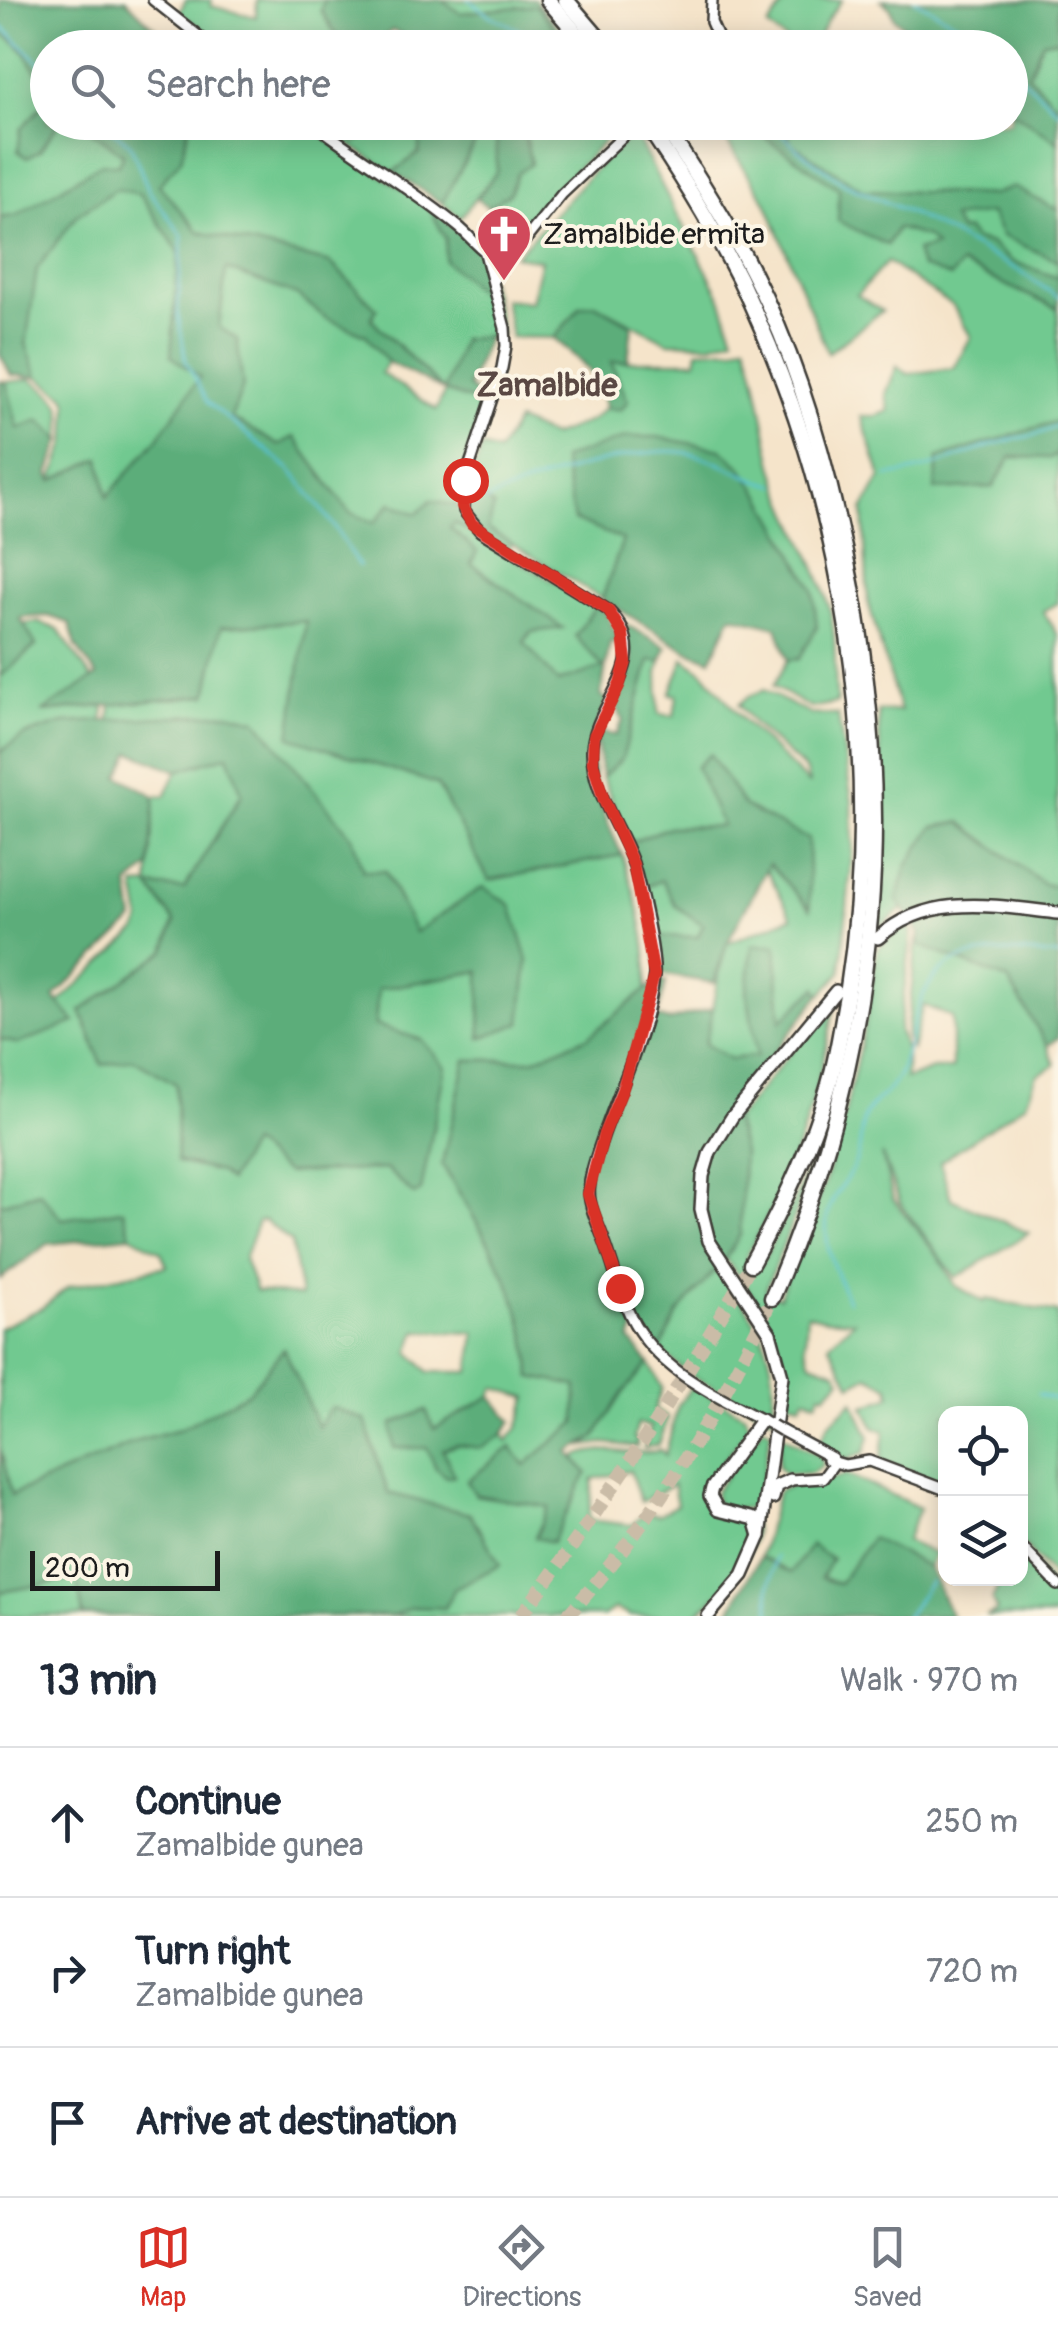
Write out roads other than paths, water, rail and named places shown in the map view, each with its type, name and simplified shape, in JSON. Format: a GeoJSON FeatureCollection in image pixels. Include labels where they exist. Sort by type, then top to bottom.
{"type":"FeatureCollection","features":[{"type":"Feature","properties":{"kind":"highway"},"geometry":{"type":"LineString","coordinates":[[548,0],[574,30]]}},
{"type":"Feature","properties":{"kind":"highway"},"geometry":{"type":"LineString","coordinates":[[566,0],[592,30]]}},
{"type":"Feature","properties":{"kind":"highway"},"geometry":{"type":"LineString","coordinates":[[658,140],[738,278],[791,406],[841,590],[854,698],[862,810],[853,953],[842,1024],[828,1090],[798,1174],[751,1264]]}},
{"type":"Feature","properties":{"kind":"highway"},"geometry":{"type":"LineString","coordinates":[[673,140],[752,270],[804,397],[826,468],[854,589],[868,696],[876,812],[873,890],[856,1026],[844,1094],[818,1178],[772,1298]]}},
{"type":"Feature","properties":{"kind":"main road"},"geometry":{"type":"LineString","coordinates":[[878,938],[903,918],[949,905],[1058,913]]}},
{"type":"Feature","properties":{"kind":"main road"},"geometry":{"type":"LineString","coordinates":[[765,1516],[782,1389],[778,1355],[764,1323],[708,1241],[701,1209],[702,1176],[710,1152],[732,1117],[836,991]]}},
{"type":"Feature","properties":{"kind":"main road"},"geometry":{"type":"LineString","coordinates":[[760,1536],[757,1522],[747,1515],[718,1510],[710,1492],[766,1422]]}},
{"type":"Feature","properties":{"kind":"main road"},"geometry":{"type":"LineString","coordinates":[[772,1462],[780,1476],[790,1480]]}},
{"type":"Feature","properties":{"kind":"main road"},"geometry":{"type":"LineString","coordinates":[[747,1515],[761,1506],[772,1462]]}},
{"type":"Feature","properties":{"kind":"main road"},"geometry":{"type":"LineString","coordinates":[[708,1616],[743,1575],[776,1486],[790,1480]]}},
{"type":"Feature","properties":{"kind":"street"},"geometry":{"type":"LineString","coordinates":[[153,0],[191,30]]}},
{"type":"Feature","properties":{"kind":"street"},"geometry":{"type":"LineString","coordinates":[[705,30],[711,18],[712,0]]}},
{"type":"Feature","properties":{"kind":"street"},"geometry":{"type":"LineString","coordinates":[[711,18],[717,30]]}},
{"type":"Feature","properties":{"kind":"street"},"geometry":{"type":"LineString","coordinates":[[338,140],[451,220],[485,253],[505,328],[505,354],[465,480],[464,511],[480,531],[608,610],[618,621],[627,651],[625,672],[594,736],[593,763],[604,800],[633,864],[654,975],[588,1194],[630,1316],[642,1336],[672,1368],[833,1463]]}},
{"type":"Feature","properties":{"kind":"street"},"geometry":{"type":"LineString","coordinates":[[493,278],[562,194],[618,140]]}},
{"type":"Feature","properties":{"kind":"street"},"geometry":{"type":"LineString","coordinates":[[485,253],[508,256]]}},
{"type":"Feature","properties":{"kind":"street"},"geometry":{"type":"LineString","coordinates":[[790,1480],[816,1476],[833,1463],[869,1461],[938,1487]]}},
{"type":"Feature","properties":{"kind":"street"},"geometry":{"type":"LineString","coordinates":[[1028,1553],[1058,1585]]}},
{"type":"Feature","properties":{"kind":"waterway"},"geometry":{"type":"LineString","coordinates":[[469,0],[520,30]]}},
{"type":"Feature","properties":{"kind":"waterway"},"geometry":{"type":"LineString","coordinates":[[915,0],[968,30]]}},
{"type":"Feature","properties":{"kind":"waterway"},"geometry":{"type":"LineString","coordinates":[[0,25],[30,53]]}},
{"type":"Feature","properties":{"kind":"waterway"},"geometry":{"type":"LineString","coordinates":[[1028,84],[1058,111]]}},
{"type":"Feature","properties":{"kind":"waterway"},"geometry":{"type":"LineString","coordinates":[[125,140],[130,144],[149,191],[182,235],[178,315],[186,361],[207,402],[291,470],[359,566]]}},
{"type":"Feature","properties":{"kind":"waterway"},"geometry":{"type":"LineString","coordinates":[[788,140],[845,184],[915,215],[1016,269],[1058,297]]}},
{"type":"Feature","properties":{"kind":"waterway"},"geometry":{"type":"LineString","coordinates":[[888,476],[930,467],[1058,425]]}},
{"type":"Feature","properties":{"kind":"waterway"},"geometry":{"type":"LineString","coordinates":[[485,501],[586,466],[668,451],[699,456],[776,485]]}},
{"type":"Feature","properties":{"kind":"waterway","name":"Zamalbide"},"geometry":{"type":"LineString","coordinates":[[848,1301],[829,1250],[829,1210],[855,1164],[866,1113],[900,1072],[918,1007],[930,983],[951,964],[980,954],[1058,956]]}},
{"type":"Feature","properties":{"kind":"waterway","name":"Zamalbide"},"geometry":{"type":"LineString","coordinates":[[1038,1394],[1058,1400]]}},
{"type":"Feature","properties":{"kind":"waterway"},"geometry":{"type":"LineString","coordinates":[[770,1616],[769,1587],[776,1557]]}},
{"type":"Feature","properties":{"kind":"waterway"},"geometry":{"type":"LineString","coordinates":[[906,1616],[931,1581]]}},
{"type":"Feature","properties":{"kind":"tunnel"},"geometry":{"type":"LineString","coordinates":[[521,1616],[642,1443],[751,1264]]}},
{"type":"Feature","properties":{"kind":"tunnel"},"geometry":{"type":"LineString","coordinates":[[567,1616],[628,1543],[681,1465],[772,1298]]}},
{"type":"Feature","properties":{"kind":"place","name":"Zamalbide ermita"},"geometry":{"type":"Point","coordinates":[504,283]}},
{"type":"Feature","properties":{"kind":"district","name":"Zamalbide"},"geometry":{"type":"Point","coordinates":[547,385]}}]}
